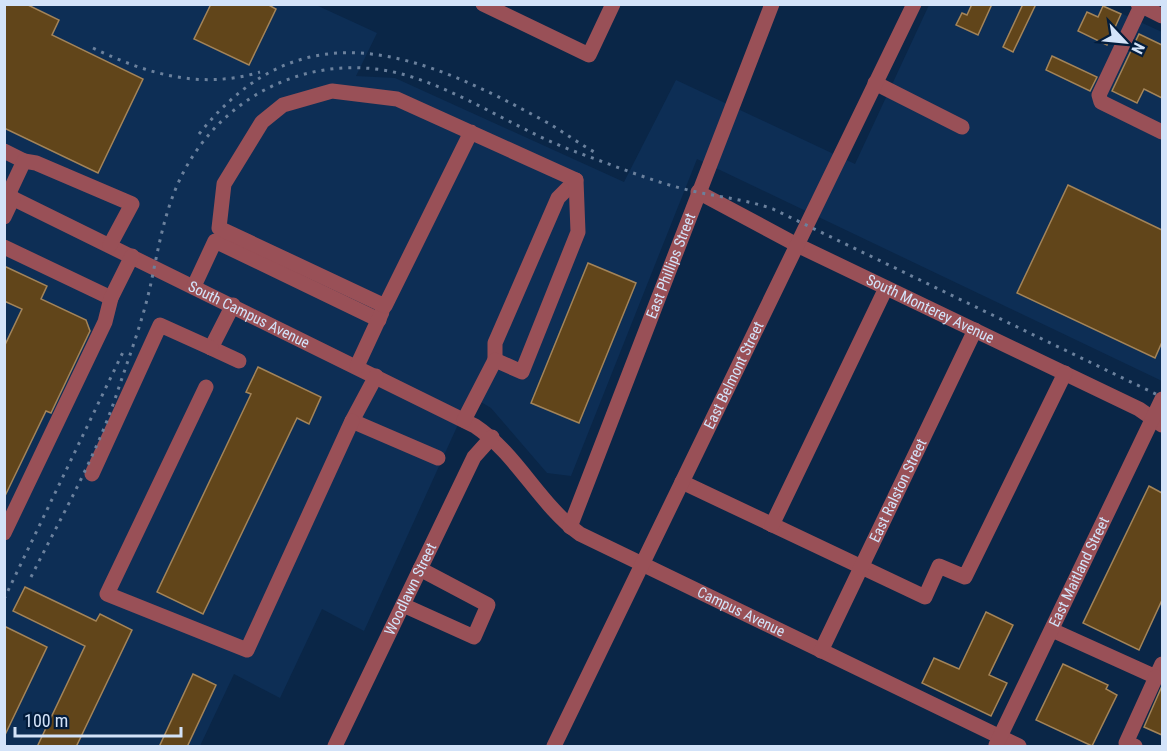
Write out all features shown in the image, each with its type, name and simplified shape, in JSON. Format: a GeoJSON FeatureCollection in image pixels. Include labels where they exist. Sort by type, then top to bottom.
{"type":"FeatureCollection","features":[{"type":"Feature","properties":{"kind":"street"},"geometry":{"type":"LineString","coordinates":[[483,4],[589,55],[614,4]]}},
{"type":"Feature","properties":{"kind":"street","name":"East Phillips Street"},"geometry":{"type":"LineString","coordinates":[[570,526],[772,4]]}},
{"type":"Feature","properties":{"kind":"street","name":"East Belmont Street"},"geometry":{"type":"LineString","coordinates":[[554,747],[914,4]]}},
{"type":"Feature","properties":{"kind":"street"},"geometry":{"type":"LineString","coordinates":[[1162,16],[1140,5],[1099,95],[1101,102],[1162,132]]}},
{"type":"Feature","properties":{"kind":"street"},"geometry":{"type":"LineString","coordinates":[[875,83],[962,127]]}},
{"type":"Feature","properties":{"kind":"street"},"geometry":{"type":"LineString","coordinates":[[194,286],[217,234],[224,184],[262,122],[283,105],[332,90],[397,99],[576,180]]}},
{"type":"Feature","properties":{"kind":"street"},"geometry":{"type":"LineString","coordinates":[[357,366],[471,132]]}},
{"type":"Feature","properties":{"kind":"street"},"geometry":{"type":"LineString","coordinates":[[4,151],[132,204],[110,245]]}},
{"type":"Feature","properties":{"kind":"street"},"geometry":{"type":"LineString","coordinates":[[4,217],[8,196],[24,161]]}},
{"type":"Feature","properties":{"kind":"street"},"geometry":{"type":"LineString","coordinates":[[495,360],[522,372],[578,232],[576,180]]}},
{"type":"Feature","properties":{"kind":"street"},"geometry":{"type":"LineString","coordinates":[[464,420],[495,360],[495,343],[558,198],[576,180]]}},
{"type":"Feature","properties":{"kind":"street","name":"South Monterey Avenue"},"geometry":{"type":"LineString","coordinates":[[698,192],[797,245],[1140,408],[1158,421]]}},
{"type":"Feature","properties":{"kind":"street","name":"South Campus Avenue"},"geometry":{"type":"LineString","coordinates":[[8,196],[357,366],[464,420],[492,438]]}},
{"type":"Feature","properties":{"kind":"street"},"geometry":{"type":"LineString","coordinates":[[217,234],[382,313]]}},
{"type":"Feature","properties":{"kind":"street"},"geometry":{"type":"LineString","coordinates":[[4,247],[111,298]]}},
{"type":"Feature","properties":{"kind":"street"},"geometry":{"type":"LineString","coordinates":[[4,533],[105,322],[111,298],[132,255]]}},
{"type":"Feature","properties":{"kind":"street"},"geometry":{"type":"LineString","coordinates":[[772,525],[886,288]]}},
{"type":"Feature","properties":{"kind":"street"},"geometry":{"type":"LineString","coordinates":[[211,348],[233,305]]}},
{"type":"Feature","properties":{"kind":"street"},"geometry":{"type":"LineString","coordinates":[[92,474],[160,325],[239,361]]}},
{"type":"Feature","properties":{"kind":"street","name":"East Ralston Street"},"geometry":{"type":"LineString","coordinates":[[821,651],[975,330]]}},
{"type":"Feature","properties":{"kind":"street"},"geometry":{"type":"LineString","coordinates":[[682,482],[926,597],[939,566],[965,577],[1065,373]]}},
{"type":"Feature","properties":{"kind":"street"},"geometry":{"type":"LineString","coordinates":[[206,387],[107,594],[247,650],[352,421],[376,376]]}},
{"type":"Feature","properties":{"kind":"street","name":"East Maitland Street"},"geometry":{"type":"LineString","coordinates":[[998,742],[1158,421],[1162,399]]}},
{"type":"Feature","properties":{"kind":"street"},"geometry":{"type":"LineString","coordinates":[[352,421],[438,458]]}},
{"type":"Feature","properties":{"kind":"street","name":"Campus Avenue"},"geometry":{"type":"LineString","coordinates":[[492,438],[570,526],[998,742],[1019,747]]}},
{"type":"Feature","properties":{"kind":"street","name":"Woodlawn Street"},"geometry":{"type":"LineString","coordinates":[[335,747],[474,457],[492,438]]}},
{"type":"Feature","properties":{"kind":"street"},"geometry":{"type":"LineString","coordinates":[[403,605],[474,637],[488,605],[420,568]]}},
{"type":"Feature","properties":{"kind":"street"},"geometry":{"type":"LineString","coordinates":[[1052,630],[1159,671],[1126,743],[1135,747]]}},
{"type":"Feature","properties":{"kind":"shaded area"},"geometry":{"type":"Polygon","coordinates":[[[4,5],[316,5],[377,33],[356,76],[395,78],[624,182],[676,80],[855,164],[929,5],[1103,5],[1162,32],[1162,381],[697,159],[571,476],[547,473],[491,408],[471,396],[364,631],[322,609],[280,698],[234,674],[200,746],[5,746],[4,5]]]}},
{"type":"Feature","properties":{"kind":"building"},"geometry":{"type":"Polygon","coordinates":[[[4,4],[26,4],[59,20],[52,35],[143,79],[98,173],[4,128],[4,4]]]}},
{"type":"Feature","properties":{"kind":"building"},"geometry":{"type":"Polygon","coordinates":[[[211,4],[267,4],[276,9],[249,65],[194,39],[211,4]]]}},
{"type":"Feature","properties":{"kind":"building"},"geometry":{"type":"Polygon","coordinates":[[[972,4],[992,4],[978,35],[956,25],[962,13],[967,15],[972,4]]]}},
{"type":"Feature","properties":{"kind":"building"},"geometry":{"type":"Polygon","coordinates":[[[1023,4],[1036,4],[1013,52],[1003,47],[1023,4]]]}},
{"type":"Feature","properties":{"kind":"building"},"geometry":{"type":"Polygon","coordinates":[[[1103,6],[1121,14],[1107,45],[1078,31],[1087,12],[1098,17],[1103,6]]]}},
{"type":"Feature","properties":{"kind":"building"},"geometry":{"type":"Polygon","coordinates":[[[1139,34],[1162,45],[1162,98],[1144,89],[1137,103],[1112,91],[1139,34]]]}},
{"type":"Feature","properties":{"kind":"building"},"geometry":{"type":"Polygon","coordinates":[[[1052,56],[1097,77],[1090,91],[1046,70],[1052,56]]]}},
{"type":"Feature","properties":{"kind":"building"},"geometry":{"type":"Polygon","coordinates":[[[1068,185],[1162,230],[1162,342],[1155,358],[1017,293],[1068,185]]]}},
{"type":"Feature","properties":{"kind":"building"},"geometry":{"type":"Polygon","coordinates":[[[588,263],[636,283],[579,423],[531,403],[588,263]]]}},
{"type":"Feature","properties":{"kind":"building"},"geometry":{"type":"Polygon","coordinates":[[[4,266],[47,286],[41,299],[86,320],[90,331],[51,413],[46,411],[4,498],[4,347],[22,309],[4,301],[4,266]]]}},
{"type":"Feature","properties":{"kind":"building"},"geometry":{"type":"Polygon","coordinates":[[[258,367],[321,397],[309,424],[297,418],[203,614],[157,592],[251,394],[246,392],[258,367]]]}},
{"type":"Feature","properties":{"kind":"building"},"geometry":{"type":"Polygon","coordinates":[[[1149,486],[1162,493],[1162,600],[1139,650],[1083,623],[1149,486]]]}},
{"type":"Feature","properties":{"kind":"building"},"geometry":{"type":"Polygon","coordinates":[[[25,587],[96,621],[100,614],[132,630],[76,747],[37,747],[85,646],[13,611],[25,587]]]}},
{"type":"Feature","properties":{"kind":"building"},"geometry":{"type":"Polygon","coordinates":[[[986,612],[1013,625],[989,675],[1007,683],[991,716],[922,683],[934,658],[959,669],[986,612]]]}},
{"type":"Feature","properties":{"kind":"building"},"geometry":{"type":"Polygon","coordinates":[[[4,626],[47,647],[4,737],[4,626]]]}},
{"type":"Feature","properties":{"kind":"building"},"geometry":{"type":"Polygon","coordinates":[[[1063,664],[1108,685],[1106,689],[1117,695],[1092,746],[1036,720],[1063,664]]]}},
{"type":"Feature","properties":{"kind":"building"},"geometry":{"type":"Polygon","coordinates":[[[193,674],[216,685],[187,747],[159,747],[193,674]]]}},
{"type":"Feature","properties":{"kind":"building"},"geometry":{"type":"Polygon","coordinates":[[[1162,686],[1162,735],[1144,727],[1162,686]]]}},
{"type":"Feature","properties":{"kind":"railway"},"geometry":{"type":"LineString","coordinates":[[93,48],[154,72],[195,79],[217,80],[260,72]]}},
{"type":"Feature","properties":{"kind":"railway"},"geometry":{"type":"LineString","coordinates":[[199,134],[239,93],[280,67],[323,55],[366,54],[411,62],[456,77],[548,123],[598,154]]}},
{"type":"Feature","properties":{"kind":"railway"},"geometry":{"type":"LineString","coordinates":[[31,577],[77,487],[109,417],[144,311],[167,213],[183,173],[202,143],[225,118],[252,97],[281,82],[313,72],[347,68],[381,70],[415,78],[457,95],[558,145],[647,178],[773,209],[1162,397]]}},
{"type":"Feature","properties":{"kind":"railway"},"geometry":{"type":"LineString","coordinates":[[4,599],[124,350]]}}]}
